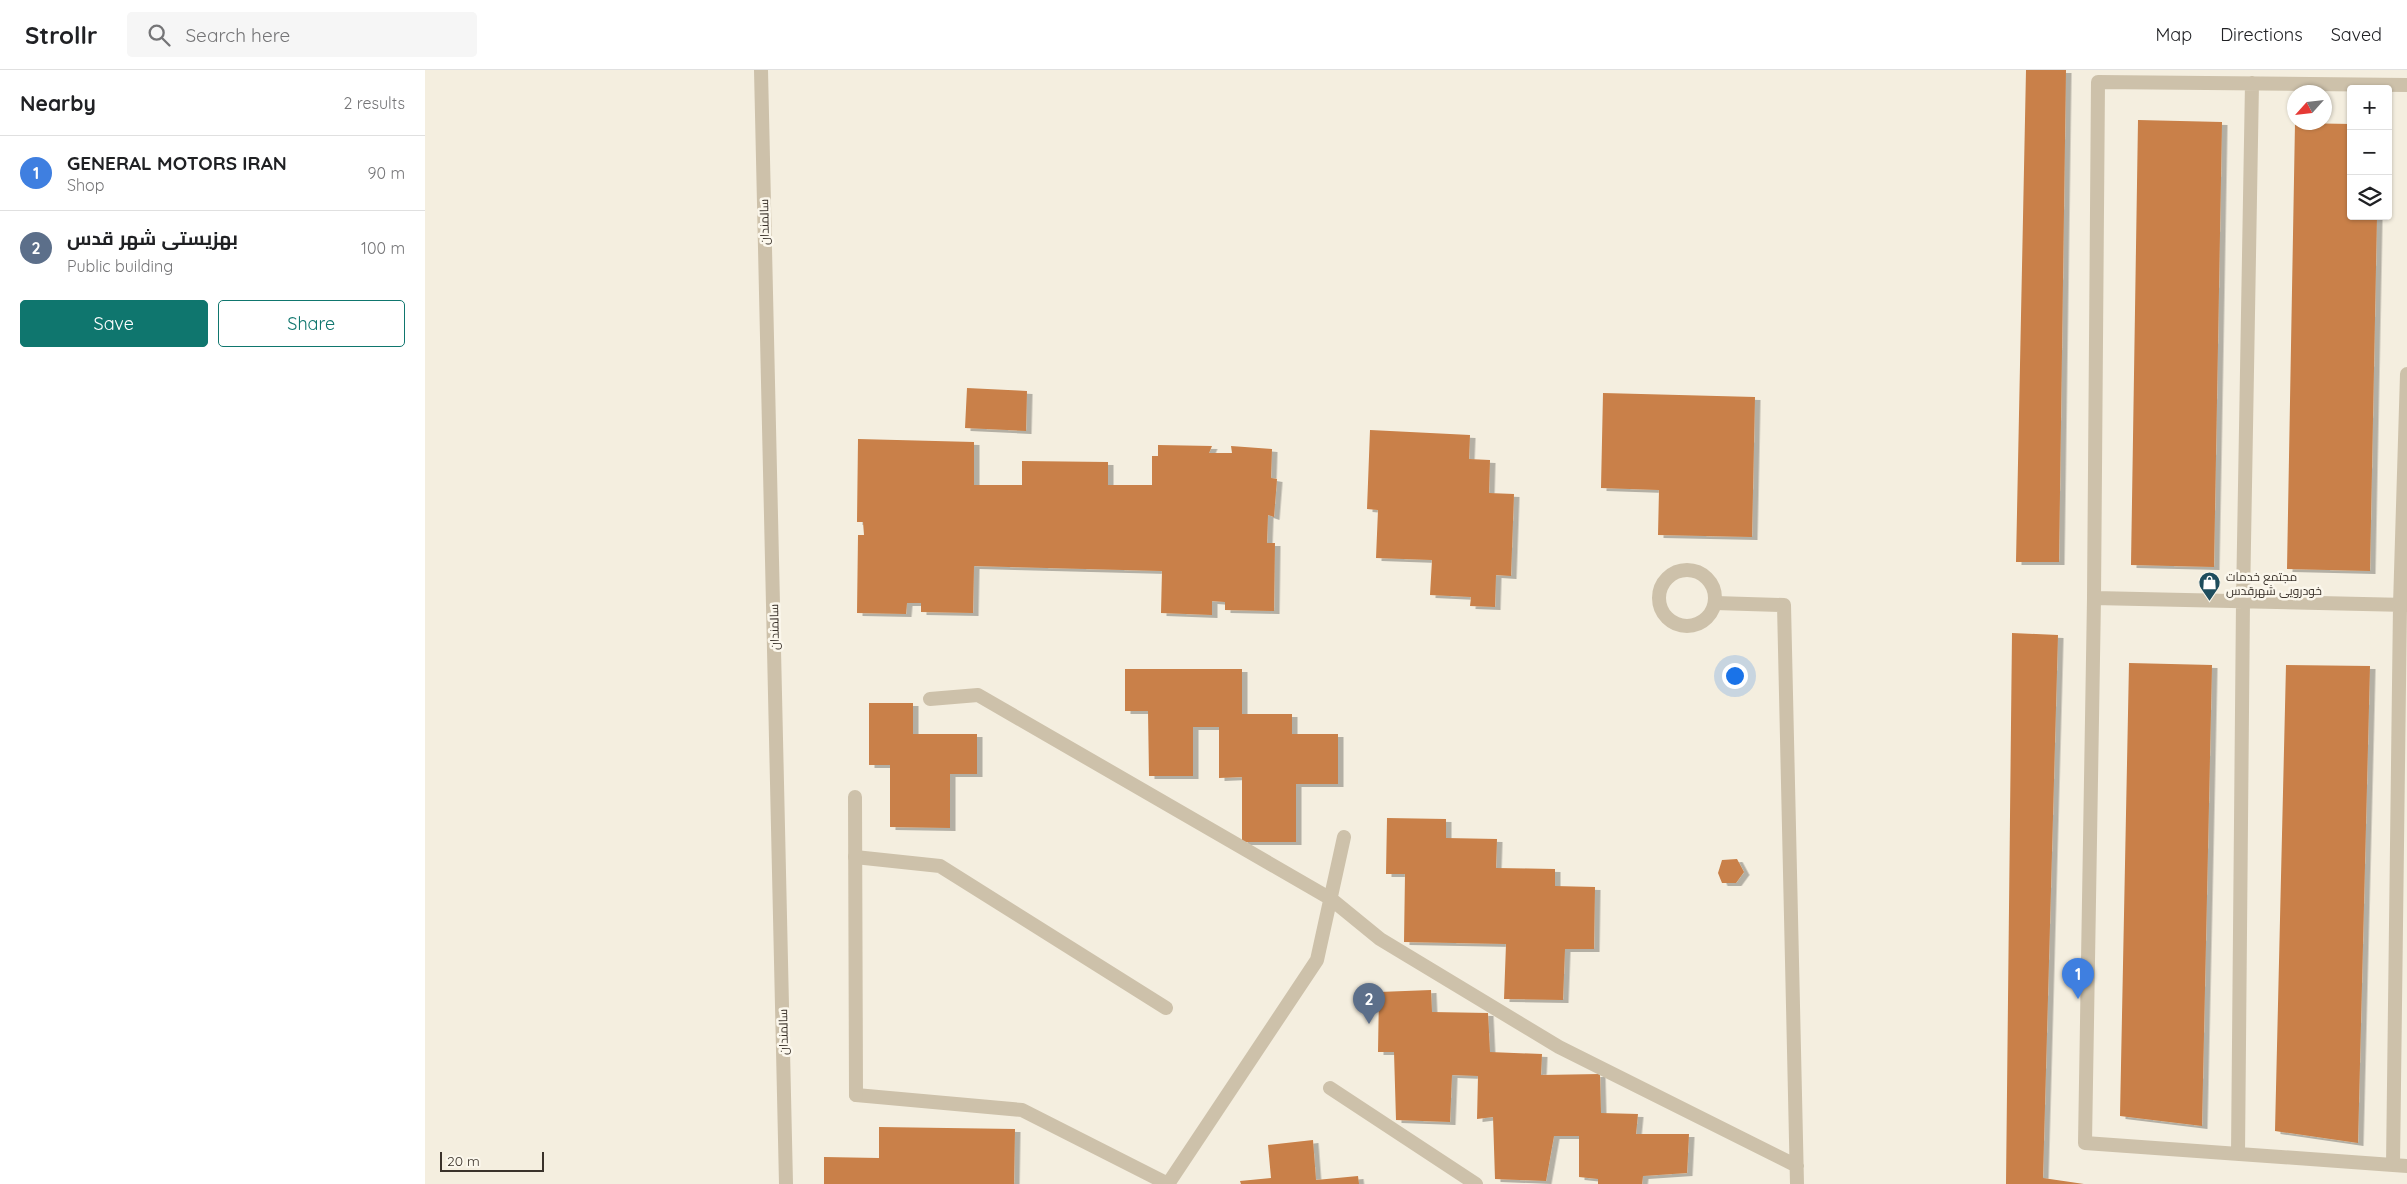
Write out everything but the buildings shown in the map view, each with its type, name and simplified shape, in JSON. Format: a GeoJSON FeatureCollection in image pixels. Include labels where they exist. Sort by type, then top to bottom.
{"type":"FeatureCollection","features":[{"type":"Feature","properties":{"kind":"street","name":"سالمندان"},"geometry":{"type":"LineString","coordinates":[[761,70],[787,1184]]}},
{"type":"Feature","properties":{"kind":"street"},"geometry":{"type":"LineString","coordinates":[[2407,84],[2098,82],[2094,598],[2085,1143],[2400,1166],[2407,374]]}},
{"type":"Feature","properties":{"kind":"street"},"geometry":{"type":"LineString","coordinates":[[2238,1154],[2243,601],[2252,83]]}},
{"type":"Feature","properties":{"kind":"street"},"geometry":{"type":"LineString","coordinates":[[1681,570],[1691,570],[1702,574],[1710,582],[1715,592],[1715,603],[1711,614],[1703,622],[1693,626],[1682,626],[1671,622],[1663,615],[1659,604],[1659,593],[1662,583],[1670,574],[1681,570]]}},
{"type":"Feature","properties":{"kind":"street"},"geometry":{"type":"LineString","coordinates":[[2094,598],[2404,605]]}},
{"type":"Feature","properties":{"kind":"street"},"geometry":{"type":"LineString","coordinates":[[1715,603],[1784,605],[1797,1184]]}},
{"type":"Feature","properties":{"kind":"street"},"geometry":{"type":"LineString","coordinates":[[930,699],[978,696],[1331,899],[1380,939],[1559,1047],[1797,1166]]}},
{"type":"Feature","properties":{"kind":"street"},"geometry":{"type":"LineString","coordinates":[[855,797],[856,1095],[1022,1110],[1168,1184],[1317,960],[1344,837]]}},
{"type":"Feature","properties":{"kind":"street"},"geometry":{"type":"LineString","coordinates":[[855,857],[940,866],[1166,1008]]}},
{"type":"Feature","properties":{"kind":"street"},"geometry":{"type":"LineString","coordinates":[[1330,1088],[1476,1184]]}},
{"type":"Feature","properties":{"kind":"place","name":"مجتمع خدمات خودرویی شهرقدس"},"geometry":{"type":"Point","coordinates":[2210,602]}},
{"type":"Feature","properties":{"kind":"place","name":"GENERAL MOTORS IRAN"},"geometry":{"type":"Point","coordinates":[2078,999]}},
{"type":"Feature","properties":{"kind":"place","name":"بهزیستی شهر قدس"},"geometry":{"type":"Point","coordinates":[1369,1024]}}]}
